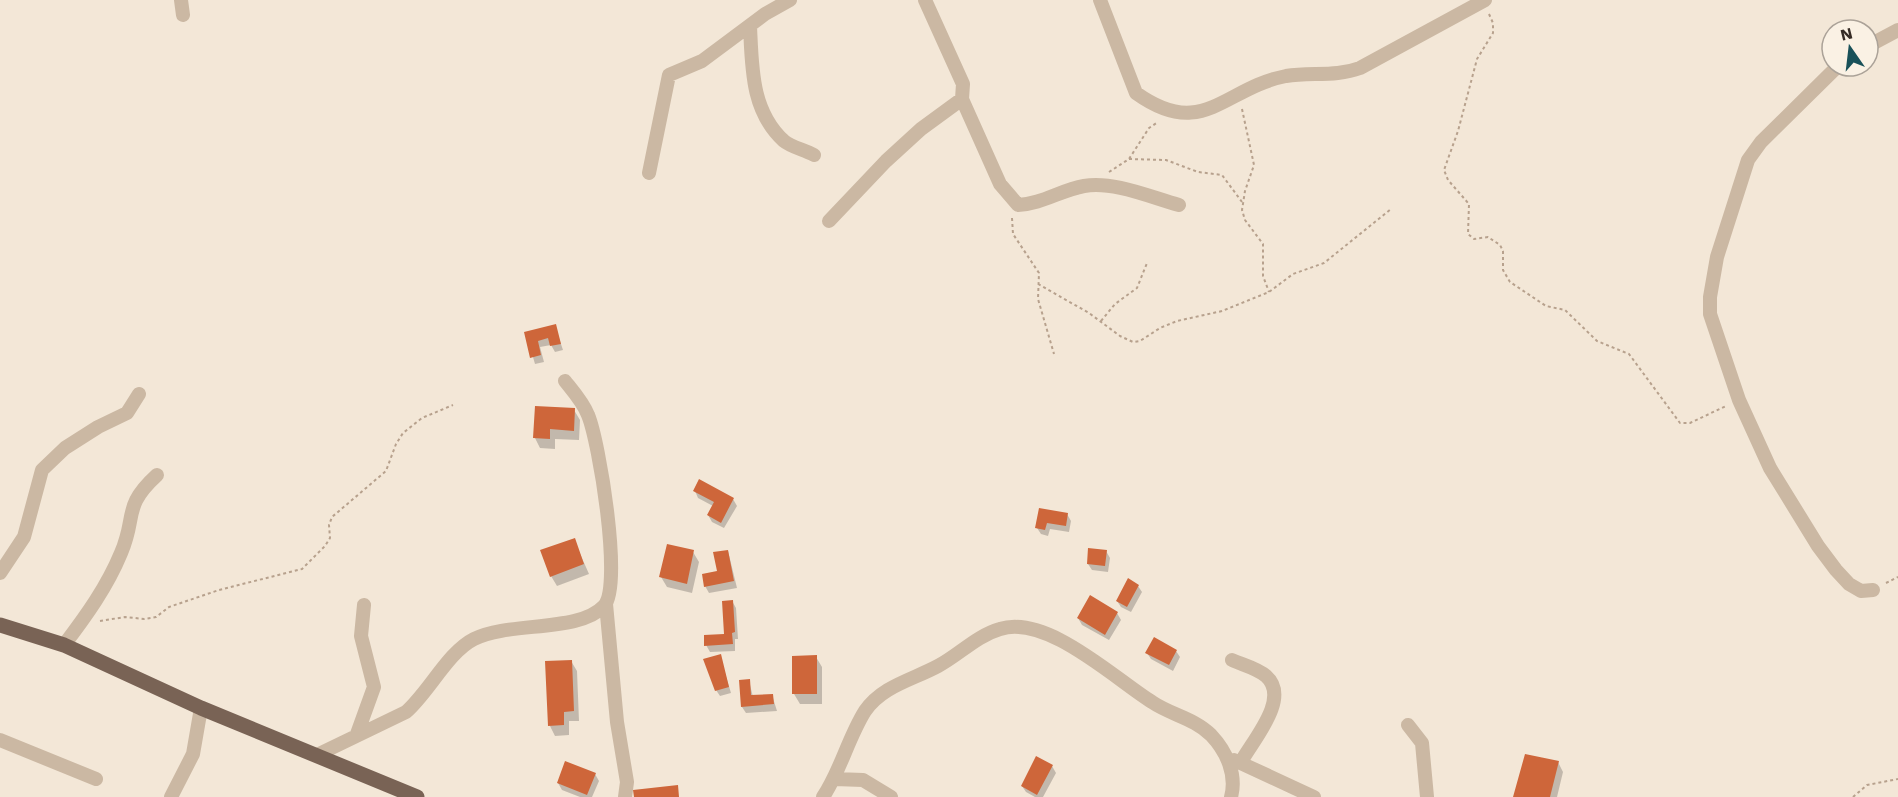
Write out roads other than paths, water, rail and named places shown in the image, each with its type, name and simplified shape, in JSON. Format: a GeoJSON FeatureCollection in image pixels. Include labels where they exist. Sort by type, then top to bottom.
{"type":"FeatureCollection","features":[{"type":"Feature","properties":{"kind":"main road"},"geometry":{"type":"LineString","coordinates":[[0,625],[64,645],[201,708],[417,797]]}},
{"type":"Feature","properties":{"kind":"street"},"geometry":{"type":"LineString","coordinates":[[181,0],[183,15]]}},
{"type":"Feature","properties":{"kind":"street"},"geometry":{"type":"LineString","coordinates":[[649,172],[669,75],[702,61],[790,0]]}},
{"type":"Feature","properties":{"kind":"street"},"geometry":{"type":"LineString","coordinates":[[925,0],[963,84],[962,99],[1000,184],[1018,205],[1029,204],[1069,190],[1097,185],[1179,205]]}},
{"type":"Feature","properties":{"kind":"street"},"geometry":{"type":"LineString","coordinates":[[1100,0],[1136,93],[1181,114],[1190,115],[1209,110],[1285,76],[1341,74],[1360,68],[1484,1]]}},
{"type":"Feature","properties":{"kind":"street"},"geometry":{"type":"LineString","coordinates":[[750,26],[753,82],[760,106],[785,142],[814,155]]}},
{"type":"Feature","properties":{"kind":"street"},"geometry":{"type":"LineString","coordinates":[[1880,40],[1898,30]]}},
{"type":"Feature","properties":{"kind":"street"},"geometry":{"type":"LineString","coordinates":[[1826,78],[1768,135],[1748,160],[1717,257],[1710,297],[1710,314],[1739,400],[1770,468],[1818,546],[1850,585],[1861,591],[1873,590]]}},
{"type":"Feature","properties":{"kind":"street"},"geometry":{"type":"LineString","coordinates":[[829,221],[886,161],[921,129],[962,99]]}},
{"type":"Feature","properties":{"kind":"street"},"geometry":{"type":"LineString","coordinates":[[317,755],[406,712],[418,702],[460,650],[473,639],[528,626],[576,621],[594,615],[606,604],[612,590],[613,558],[597,458],[588,415],[565,381]]}},
{"type":"Feature","properties":{"kind":"street"},"geometry":{"type":"LineString","coordinates":[[0,573],[24,537],[42,470],[65,448],[126,413],[139,394]]}},
{"type":"Feature","properties":{"kind":"street"},"geometry":{"type":"LineString","coordinates":[[64,645],[99,595],[120,556],[126,541],[133,502],[141,489],[157,475]]}},
{"type":"Feature","properties":{"kind":"street"},"geometry":{"type":"LineString","coordinates":[[606,604],[617,722],[627,782],[625,797]]}},
{"type":"Feature","properties":{"kind":"street"},"geometry":{"type":"LineString","coordinates":[[357,734],[374,687],[361,636],[364,605]]}},
{"type":"Feature","properties":{"kind":"street"},"geometry":{"type":"LineString","coordinates":[[823,797],[836,779],[854,735],[874,699],[938,666],[984,636],[1011,627],[1033,630],[1075,648],[1152,702],[1195,723],[1212,736],[1234,774],[1231,797]]}},
{"type":"Feature","properties":{"kind":"street"},"geometry":{"type":"LineString","coordinates":[[1232,660],[1268,677],[1274,688],[1274,705],[1270,716],[1241,762]]}},
{"type":"Feature","properties":{"kind":"street"},"geometry":{"type":"LineString","coordinates":[[171,797],[193,754],[201,708]]}},
{"type":"Feature","properties":{"kind":"street"},"geometry":{"type":"LineString","coordinates":[[1408,725],[1422,742],[1427,797]]}},
{"type":"Feature","properties":{"kind":"street"},"geometry":{"type":"LineString","coordinates":[[0,740],[96,780]]}},
{"type":"Feature","properties":{"kind":"street"},"geometry":{"type":"LineString","coordinates":[[1226,758],[1241,762],[1314,797]]}},
{"type":"Feature","properties":{"kind":"street"},"geometry":{"type":"LineString","coordinates":[[836,779],[863,780],[891,797]]}}]}
